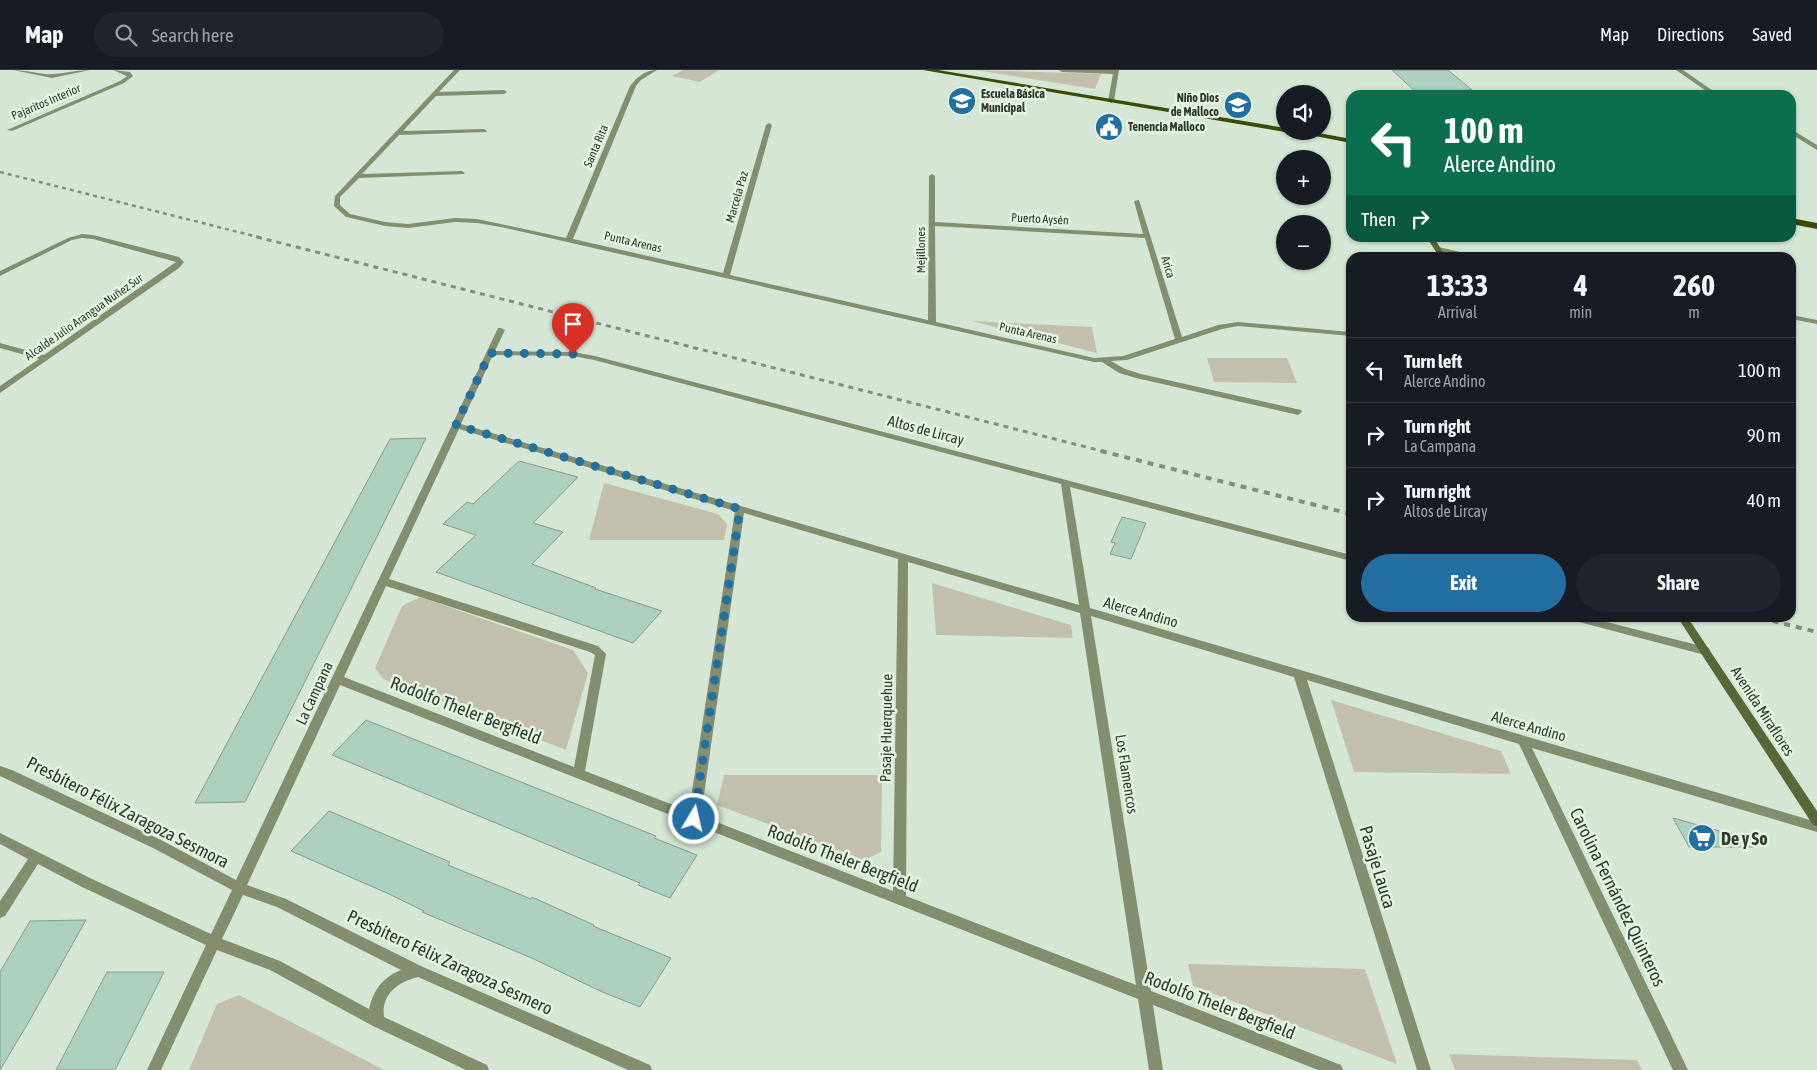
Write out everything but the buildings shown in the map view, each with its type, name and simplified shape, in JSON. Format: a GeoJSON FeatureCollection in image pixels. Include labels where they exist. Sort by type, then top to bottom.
{"type":"FeatureCollection","features":[{"type":"Feature","properties":{"kind":"main road"},"geometry":{"type":"LineString","coordinates":[[929,70],[1276,128]]}},
{"type":"Feature","properties":{"kind":"main road"},"geometry":{"type":"LineString","coordinates":[[1331,138],[1346,140]]}},
{"type":"Feature","properties":{"kind":"main road"},"geometry":{"type":"LineString","coordinates":[[1796,222],[1817,226]]}},
{"type":"Feature","properties":{"kind":"main road"},"geometry":{"type":"LineString","coordinates":[[1433,242],[1441,252]]}},
{"type":"Feature","properties":{"kind":"main road","name":"Avenida Miraflores"},"geometry":{"type":"LineString","coordinates":[[1686,622],[1817,821]]}},
{"type":"Feature","properties":{"kind":"street","name":"Pajaritos Interior"},"geometry":{"type":"LineString","coordinates":[[16,70],[52,76],[88,70]]}},
{"type":"Feature","properties":{"kind":"street","name":"Pajaritos Interior"},"geometry":{"type":"LineString","coordinates":[[10,130],[122,82],[130,76],[128,73],[116,70]]}},
{"type":"Feature","properties":{"kind":"street","name":"Punta Arenas"},"geometry":{"type":"LineString","coordinates":[[457,70],[399,134],[337,197],[337,206],[348,216],[385,224],[408,226],[455,220],[477,221],[569,240],[1083,359],[1104,360],[1124,358],[1221,327],[1247,324],[1346,334]]}},
{"type":"Feature","properties":{"kind":"street","name":"Santa Rita"},"geometry":{"type":"LineString","coordinates":[[569,240],[633,86],[639,79],[654,70]]}},
{"type":"Feature","properties":{"kind":"street"},"geometry":{"type":"LineString","coordinates":[[1062,70],[1116,71],[1111,101]]}},
{"type":"Feature","properties":{"kind":"street"},"geometry":{"type":"LineString","coordinates":[[1679,70],[1709,90]]}},
{"type":"Feature","properties":{"kind":"street"},"geometry":{"type":"LineString","coordinates":[[436,94],[504,92]]}},
{"type":"Feature","properties":{"kind":"street","name":"Marcela Paz"},"geometry":{"type":"LineString","coordinates":[[726,276],[769,125]]}},
{"type":"Feature","properties":{"kind":"street"},"geometry":{"type":"LineString","coordinates":[[399,134],[484,132]]}},
{"type":"Feature","properties":{"kind":"street"},"geometry":{"type":"LineString","coordinates":[[1796,134],[1817,148]]}},
{"type":"Feature","properties":{"kind":"street"},"geometry":{"type":"LineString","coordinates":[[358,176],[462,173]]}},
{"type":"Feature","properties":{"kind":"street","name":"Mejillones"},"geometry":{"type":"LineString","coordinates":[[932,176],[932,324]]}},
{"type":"Feature","properties":{"kind":"street","name":"Arica"},"geometry":{"type":"LineString","coordinates":[[1137,201],[1179,341]]}},
{"type":"Feature","properties":{"kind":"street","name":"Puerto Aysén"},"geometry":{"type":"LineString","coordinates":[[932,224],[1147,236]]}},
{"type":"Feature","properties":{"kind":"street","name":"Alcalde Julio Arangua Nuñez Sur"},"geometry":{"type":"LineString","coordinates":[[0,274],[70,239],[82,236],[176,258],[180,262],[0,390]]}},
{"type":"Feature","properties":{"kind":"street"},"geometry":{"type":"LineString","coordinates":[[1439,249],[1453,252]]}},
{"type":"Feature","properties":{"kind":"street"},"geometry":{"type":"LineString","coordinates":[[1796,318],[1817,322]]}},
{"type":"Feature","properties":{"kind":"street","name":"La Campana"},"geometry":{"type":"LineString","coordinates":[[154,1070],[501,330]]}},
{"type":"Feature","properties":{"kind":"street"},"geometry":{"type":"LineString","coordinates":[[0,345],[45,358]]}},
{"type":"Feature","properties":{"kind":"street","name":"Altos de Lircay"},"geometry":{"type":"LineString","coordinates":[[490,353],[588,356],[1346,557]]}},
{"type":"Feature","properties":{"kind":"street","name":"Punta Arenas"},"geometry":{"type":"LineString","coordinates":[[1104,360],[1122,371],[1138,376],[1298,412]]}},
{"type":"Feature","properties":{"kind":"street","name":"Alerce Andino"},"geometry":{"type":"LineString","coordinates":[[456,425],[1817,827]]}},
{"type":"Feature","properties":{"kind":"street","name":"Los Flamencos"},"geometry":{"type":"LineString","coordinates":[[1065,482],[1156,1070]]}},
{"type":"Feature","properties":{"kind":"street"},"geometry":{"type":"LineString","coordinates":[[694,819],[740,509]]}},
{"type":"Feature","properties":{"kind":"street","name":"Pasaje Huerquehue"},"geometry":{"type":"LineString","coordinates":[[898,900],[903,557]]}},
{"type":"Feature","properties":{"kind":"street"},"geometry":{"type":"LineString","coordinates":[[383,581],[594,649],[601,654],[578,774]]}},
{"type":"Feature","properties":{"kind":"street"},"geometry":{"type":"LineString","coordinates":[[1595,622],[1705,650]]}},
{"type":"Feature","properties":{"kind":"street","name":"Pasaje Lauca"},"geometry":{"type":"LineString","coordinates":[[1299,674],[1424,1070]]}},
{"type":"Feature","properties":{"kind":"street","name":"Rodolfo Theler Bergfield"},"geometry":{"type":"LineString","coordinates":[[337,679],[1336,1070]]}},
{"type":"Feature","properties":{"kind":"street","name":"Carolina Fernández Quinteros"},"geometry":{"type":"LineString","coordinates":[[1523,740],[1681,1070]]}},
{"type":"Feature","properties":{"kind":"street","name":"Presbítero Félix Zaragoza Sesmora"},"geometry":{"type":"LineString","coordinates":[[0,771],[8,773],[157,844],[239,888]]}},
{"type":"Feature","properties":{"kind":"street"},"geometry":{"type":"LineString","coordinates":[[0,838],[213,942],[275,965],[378,1021],[482,1070]]}},
{"type":"Feature","properties":{"kind":"street"},"geometry":{"type":"LineString","coordinates":[[0,912],[36,857]]}},
{"type":"Feature","properties":{"kind":"street","name":"Presbítero Félix Zaragoza Sesmero"},"geometry":{"type":"LineString","coordinates":[[239,888],[280,903],[418,971],[645,1070]]}},
{"type":"Feature","properties":{"kind":"street"},"geometry":{"type":"LineString","coordinates":[[378,1021],[376,1007],[385,988],[395,979],[418,971]]}},
{"type":"Feature","properties":{"kind":"shaded area"},"geometry":{"type":"Polygon","coordinates":[[[683,70],[719,70],[700,82],[672,76],[683,70]]]}},
{"type":"Feature","properties":{"kind":"shaded area"},"geometry":{"type":"Polygon","coordinates":[[[975,70],[1101,74],[1095,89],[975,70]]]}},
{"type":"Feature","properties":{"kind":"shaded area"},"geometry":{"type":"Polygon","coordinates":[[[972,321],[1092,327],[1097,353],[972,321]]]}},
{"type":"Feature","properties":{"kind":"shaded area"},"geometry":{"type":"Polygon","coordinates":[[[1207,358],[1287,358],[1297,383],[1214,382],[1207,358]]]}},
{"type":"Feature","properties":{"kind":"shaded area"},"geometry":{"type":"Polygon","coordinates":[[[604,483],[718,514],[727,524],[724,540],[589,540],[604,483]]]}},
{"type":"Feature","properties":{"kind":"shaded area"},"geometry":{"type":"Polygon","coordinates":[[[932,583],[1071,625],[1073,638],[936,635],[932,583]]]}},
{"type":"Feature","properties":{"kind":"shaded area"},"geometry":{"type":"Polygon","coordinates":[[[420,597],[573,650],[588,673],[566,750],[383,679],[375,668],[402,606],[420,597]]]}},
{"type":"Feature","properties":{"kind":"shaded area"},"geometry":{"type":"Polygon","coordinates":[[[1331,700],[1501,751],[1511,774],[1354,772],[1331,700]]]}},
{"type":"Feature","properties":{"kind":"shaded area"},"geometry":{"type":"Polygon","coordinates":[[[724,775],[882,775],[881,852],[864,860],[717,805],[724,775]]]}},
{"type":"Feature","properties":{"kind":"shaded area"},"geometry":{"type":"Polygon","coordinates":[[[1188,964],[1365,969],[1397,1064],[1193,986],[1188,964]]]}},
{"type":"Feature","properties":{"kind":"shaded area"},"geometry":{"type":"Polygon","coordinates":[[[239,995],[384,1070],[189,1070],[217,1004],[239,995]]]}},
{"type":"Feature","properties":{"kind":"shaded area"},"geometry":{"type":"Polygon","coordinates":[[[1449,1054],[1637,1060],[1642,1070],[1455,1070],[1449,1054]]]}},
{"type":"Feature","properties":{"kind":"railway"},"geometry":{"type":"LineString","coordinates":[[0,172],[262,238]]}},
{"type":"Feature","properties":{"kind":"railway"},"geometry":{"type":"LineString","coordinates":[[257,237],[1106,452]]}},
{"type":"Feature","properties":{"kind":"railway"},"geometry":{"type":"LineString","coordinates":[[1101,451],[1346,513]]}},
{"type":"Feature","properties":{"kind":"railway"},"geometry":{"type":"LineString","coordinates":[[1777,622],[1817,632]]}},
{"type":"Feature","properties":{"kind":"place","name":"Escuela Básica Municipal"},"geometry":{"type":"Point","coordinates":[962,101]}},
{"type":"Feature","properties":{"kind":"place","name":"Niño Dios de Malloco"},"geometry":{"type":"Point","coordinates":[1238,105]}},
{"type":"Feature","properties":{"kind":"place","name":"Tenencia Malloco"},"geometry":{"type":"Point","coordinates":[1109,127]}},
{"type":"Feature","properties":{"kind":"place","name":"De y So"},"geometry":{"type":"Point","coordinates":[1702,838]}},
{"type":"Feature","properties":{"kind":"route"},"geometry":{"type":"LineString","coordinates":[[573,354],[490,353],[456,425],[740,509],[694,819]]}}]}
